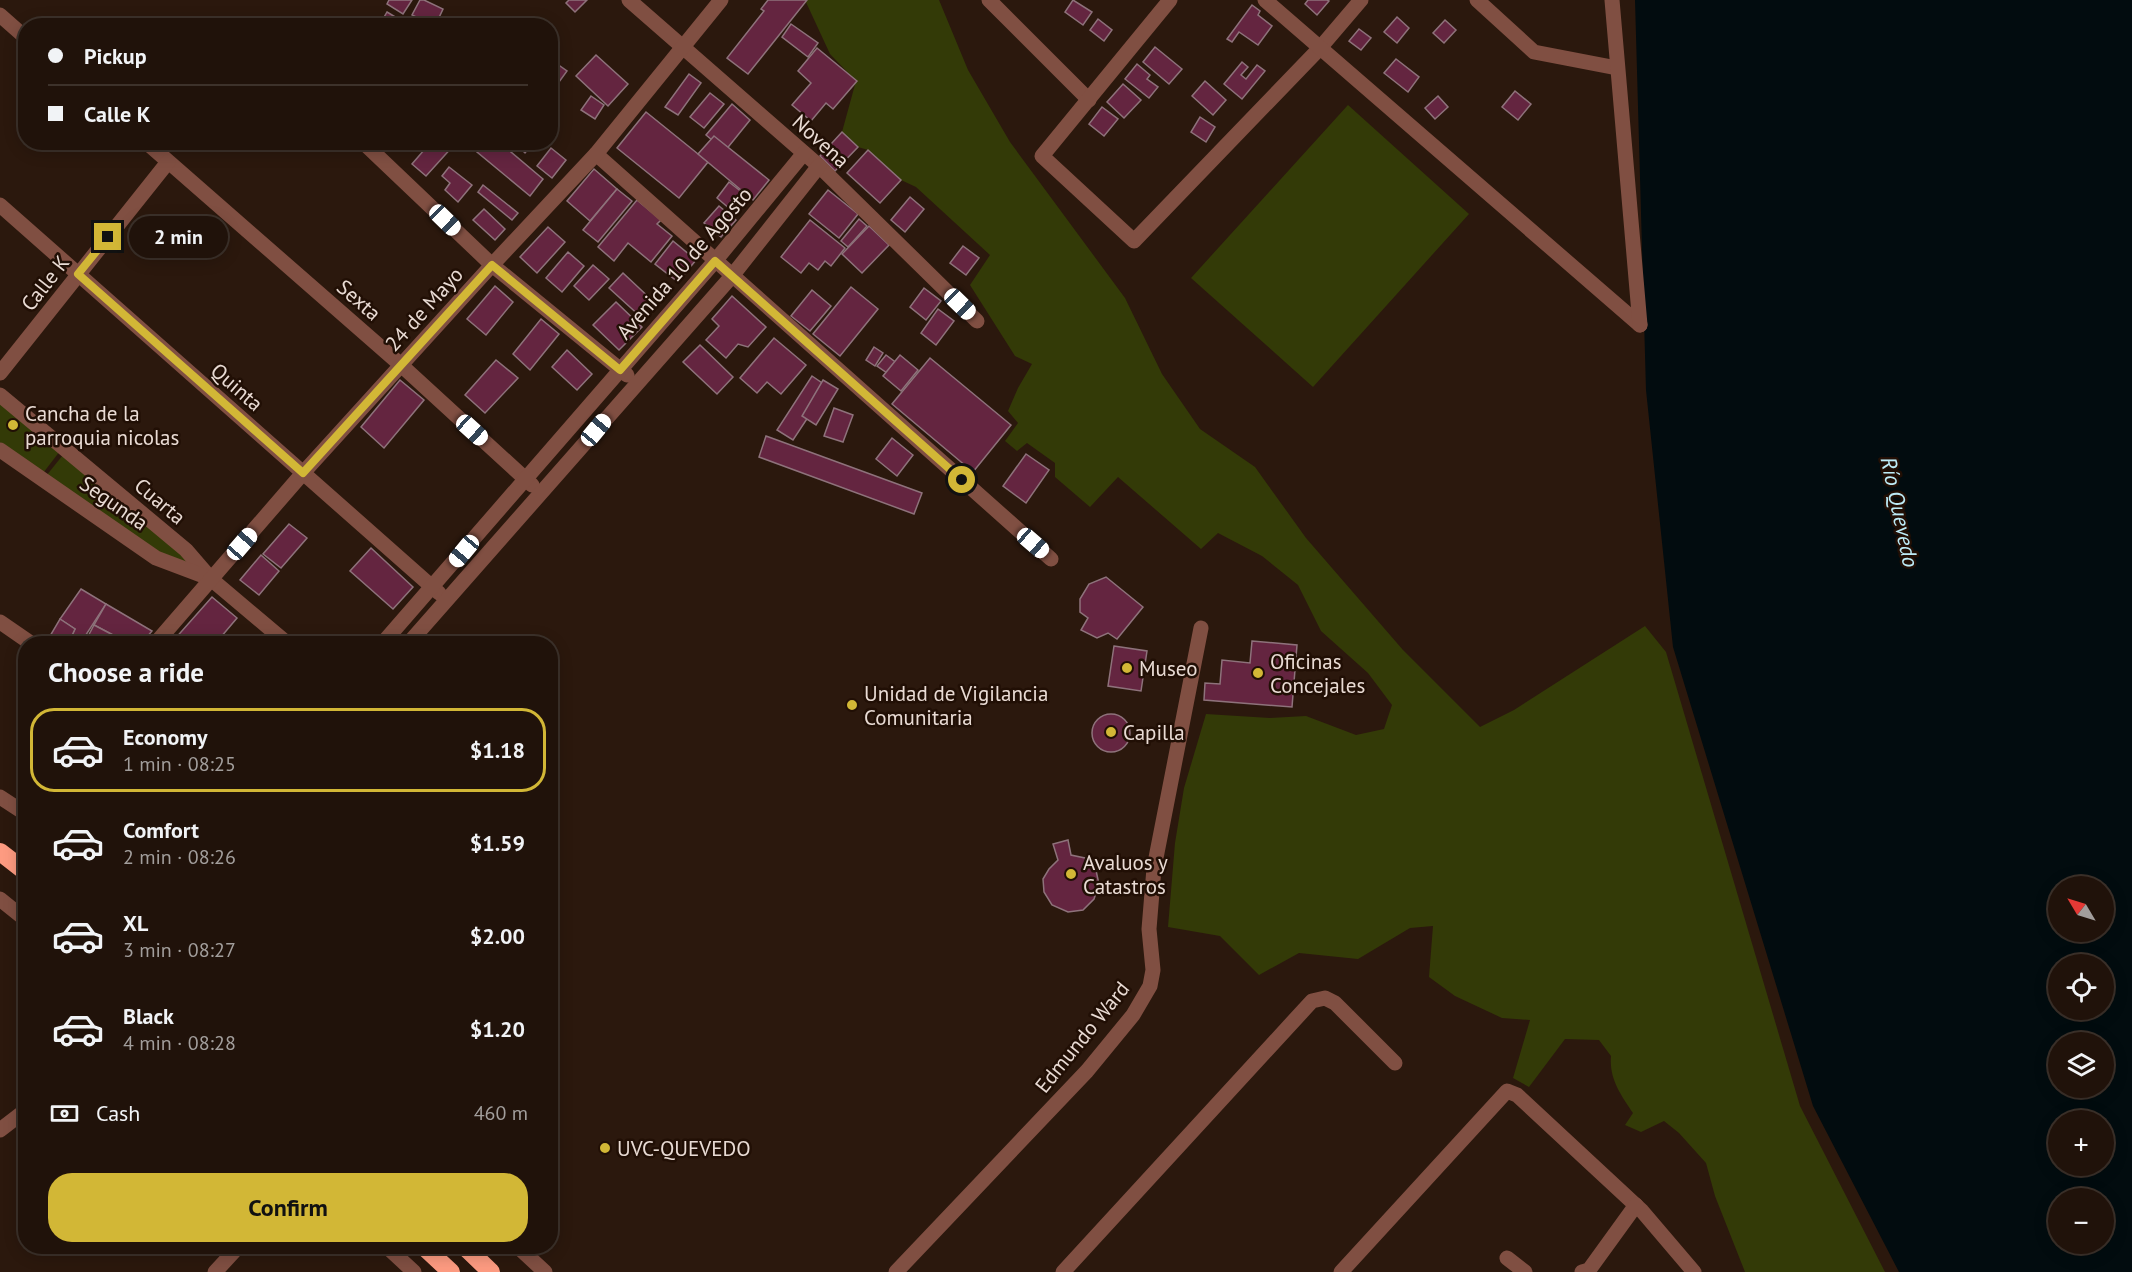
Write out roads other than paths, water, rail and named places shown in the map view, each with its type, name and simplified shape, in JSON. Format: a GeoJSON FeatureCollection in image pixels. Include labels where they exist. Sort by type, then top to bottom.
{"type":"FeatureCollection","features":[{"type":"Feature","properties":{"kind":"highway"},"geometry":{"type":"LineString","coordinates":[[0,852],[18,866]]}},
{"type":"Feature","properties":{"kind":"highway"},"geometry":{"type":"LineString","coordinates":[[432,1254],[451,1272]]}},
{"type":"Feature","properties":{"kind":"highway"},"geometry":{"type":"LineString","coordinates":[[472,1254],[491,1272]]}},
{"type":"Feature","properties":{"kind":"street","name":"Novena"},"geometry":{"type":"LineString","coordinates":[[629,0],[819,166],[977,321]]}},
{"type":"Feature","properties":{"kind":"street","name":"24 de Mayo"},"geometry":{"type":"LineString","coordinates":[[162,636],[303,473],[596,154],[720,0]]}},
{"type":"Feature","properties":{"kind":"street"},"geometry":{"type":"LineString","coordinates":[[989,0],[1089,100]]}},
{"type":"Feature","properties":{"kind":"street"},"geometry":{"type":"LineString","coordinates":[[1170,0],[1042,156],[1134,241],[1320,48],[1361,0]]}},
{"type":"Feature","properties":{"kind":"street"},"geometry":{"type":"LineString","coordinates":[[1265,0],[1640,326],[1612,0]]}},
{"type":"Feature","properties":{"kind":"street"},"geometry":{"type":"LineString","coordinates":[[1478,0],[1534,52],[1617,69]]}},
{"type":"Feature","properties":{"kind":"street"},"geometry":{"type":"LineString","coordinates":[[0,15],[18,31]]}},
{"type":"Feature","properties":{"kind":"street","name":"Sexta"},"geometry":{"type":"LineString","coordinates":[[155,150],[401,365],[542,493]]}},
{"type":"Feature","properties":{"kind":"street"},"geometry":{"type":"LineString","coordinates":[[371,150],[492,265],[636,383]]}},
{"type":"Feature","properties":{"kind":"street","name":"Avenida 10 de Agosto"},"geometry":{"type":"LineString","coordinates":[[389,636],[715,261],[804,153]]}},
{"type":"Feature","properties":{"kind":"street"},"geometry":{"type":"LineString","coordinates":[[596,154],[1051,559]]}},
{"type":"Feature","properties":{"kind":"street","name":"Calle K"},"geometry":{"type":"LineString","coordinates":[[0,373],[168,162]]}},
{"type":"Feature","properties":{"kind":"street","name":"Avenida 10 de Agosto"},"geometry":{"type":"LineString","coordinates":[[415,636],[732,276],[819,166]]}},
{"type":"Feature","properties":{"kind":"street","name":"Quinta"},"geometry":{"type":"LineString","coordinates":[[0,206],[446,599]]}},
{"type":"Feature","properties":{"kind":"street","name":"Cuarta"},"geometry":{"type":"LineString","coordinates":[[0,395],[186,550],[211,579],[279,636]]}},
{"type":"Feature","properties":{"kind":"street","name":"Segunda"},"geometry":{"type":"LineString","coordinates":[[0,450],[156,558],[211,579]]}},
{"type":"Feature","properties":{"kind":"street"},"geometry":{"type":"LineString","coordinates":[[0,622],[20,636]]}},
{"type":"Feature","properties":{"kind":"street","name":"Edmundo Ward"},"geometry":{"type":"LineString","coordinates":[[896,1272],[1087,1071],[1133,1015],[1150,987],[1153,970],[1149,929],[1154,868],[1201,628]]}},
{"type":"Feature","properties":{"kind":"street"},"geometry":{"type":"LineString","coordinates":[[0,797],[18,809]]}},
{"type":"Feature","properties":{"kind":"street"},"geometry":{"type":"LineString","coordinates":[[0,898],[18,913]]}},
{"type":"Feature","properties":{"kind":"street"},"geometry":{"type":"LineString","coordinates":[[1063,1272],[1312,1002],[1325,998],[1335,1003],[1395,1063]]}},
{"type":"Feature","properties":{"kind":"street"},"geometry":{"type":"LineString","coordinates":[[1341,1272],[1508,1091],[1517,1095],[1636,1205],[1694,1272]]}},
{"type":"Feature","properties":{"kind":"street"},"geometry":{"type":"LineString","coordinates":[[0,1131],[18,1116]]}},
{"type":"Feature","properties":{"kind":"street"},"geometry":{"type":"LineString","coordinates":[[1582,1272],[1589,1270],[1636,1205]]}},
{"type":"Feature","properties":{"kind":"street"},"geometry":{"type":"LineString","coordinates":[[215,1272],[232,1254]]}},
{"type":"Feature","properties":{"kind":"street"},"geometry":{"type":"LineString","coordinates":[[395,1254],[414,1272]]}},
{"type":"Feature","properties":{"kind":"street"},"geometry":{"type":"LineString","coordinates":[[526,1254],[545,1272]]}},
{"type":"Feature","properties":{"kind":"street"},"geometry":{"type":"LineString","coordinates":[[1507,1258],[1525,1272]]}},
{"type":"Feature","properties":{"kind":"water","name":"Río Quevedo"},"geometry":{"type":"Polygon","coordinates":[[[1635,0],[2132,0],[2132,1272],[1899,1272],[1813,1106],[1673,647],[1646,390],[1635,0]]]}},
{"type":"Feature","properties":{"kind":"place","name":"Cancha de la parroquia nicolas"},"geometry":{"type":"Point","coordinates":[13,425]}},
{"type":"Feature","properties":{"kind":"place","name":"Museo"},"geometry":{"type":"Point","coordinates":[1127,668]}},
{"type":"Feature","properties":{"kind":"place","name":"Oficinas Concejales"},"geometry":{"type":"Point","coordinates":[1258,673]}},
{"type":"Feature","properties":{"kind":"place","name":"Unidad de Vigilancia Comunitaria"},"geometry":{"type":"Point","coordinates":[852,705]}},
{"type":"Feature","properties":{"kind":"place","name":"Capilla"},"geometry":{"type":"Point","coordinates":[1111,732]}},
{"type":"Feature","properties":{"kind":"place","name":"Avaluos y Catastros"},"geometry":{"type":"Point","coordinates":[1071,874]}},
{"type":"Feature","properties":{"kind":"place","name":"UVC-QUEVEDO"},"geometry":{"type":"Point","coordinates":[605,1148]}}]}
